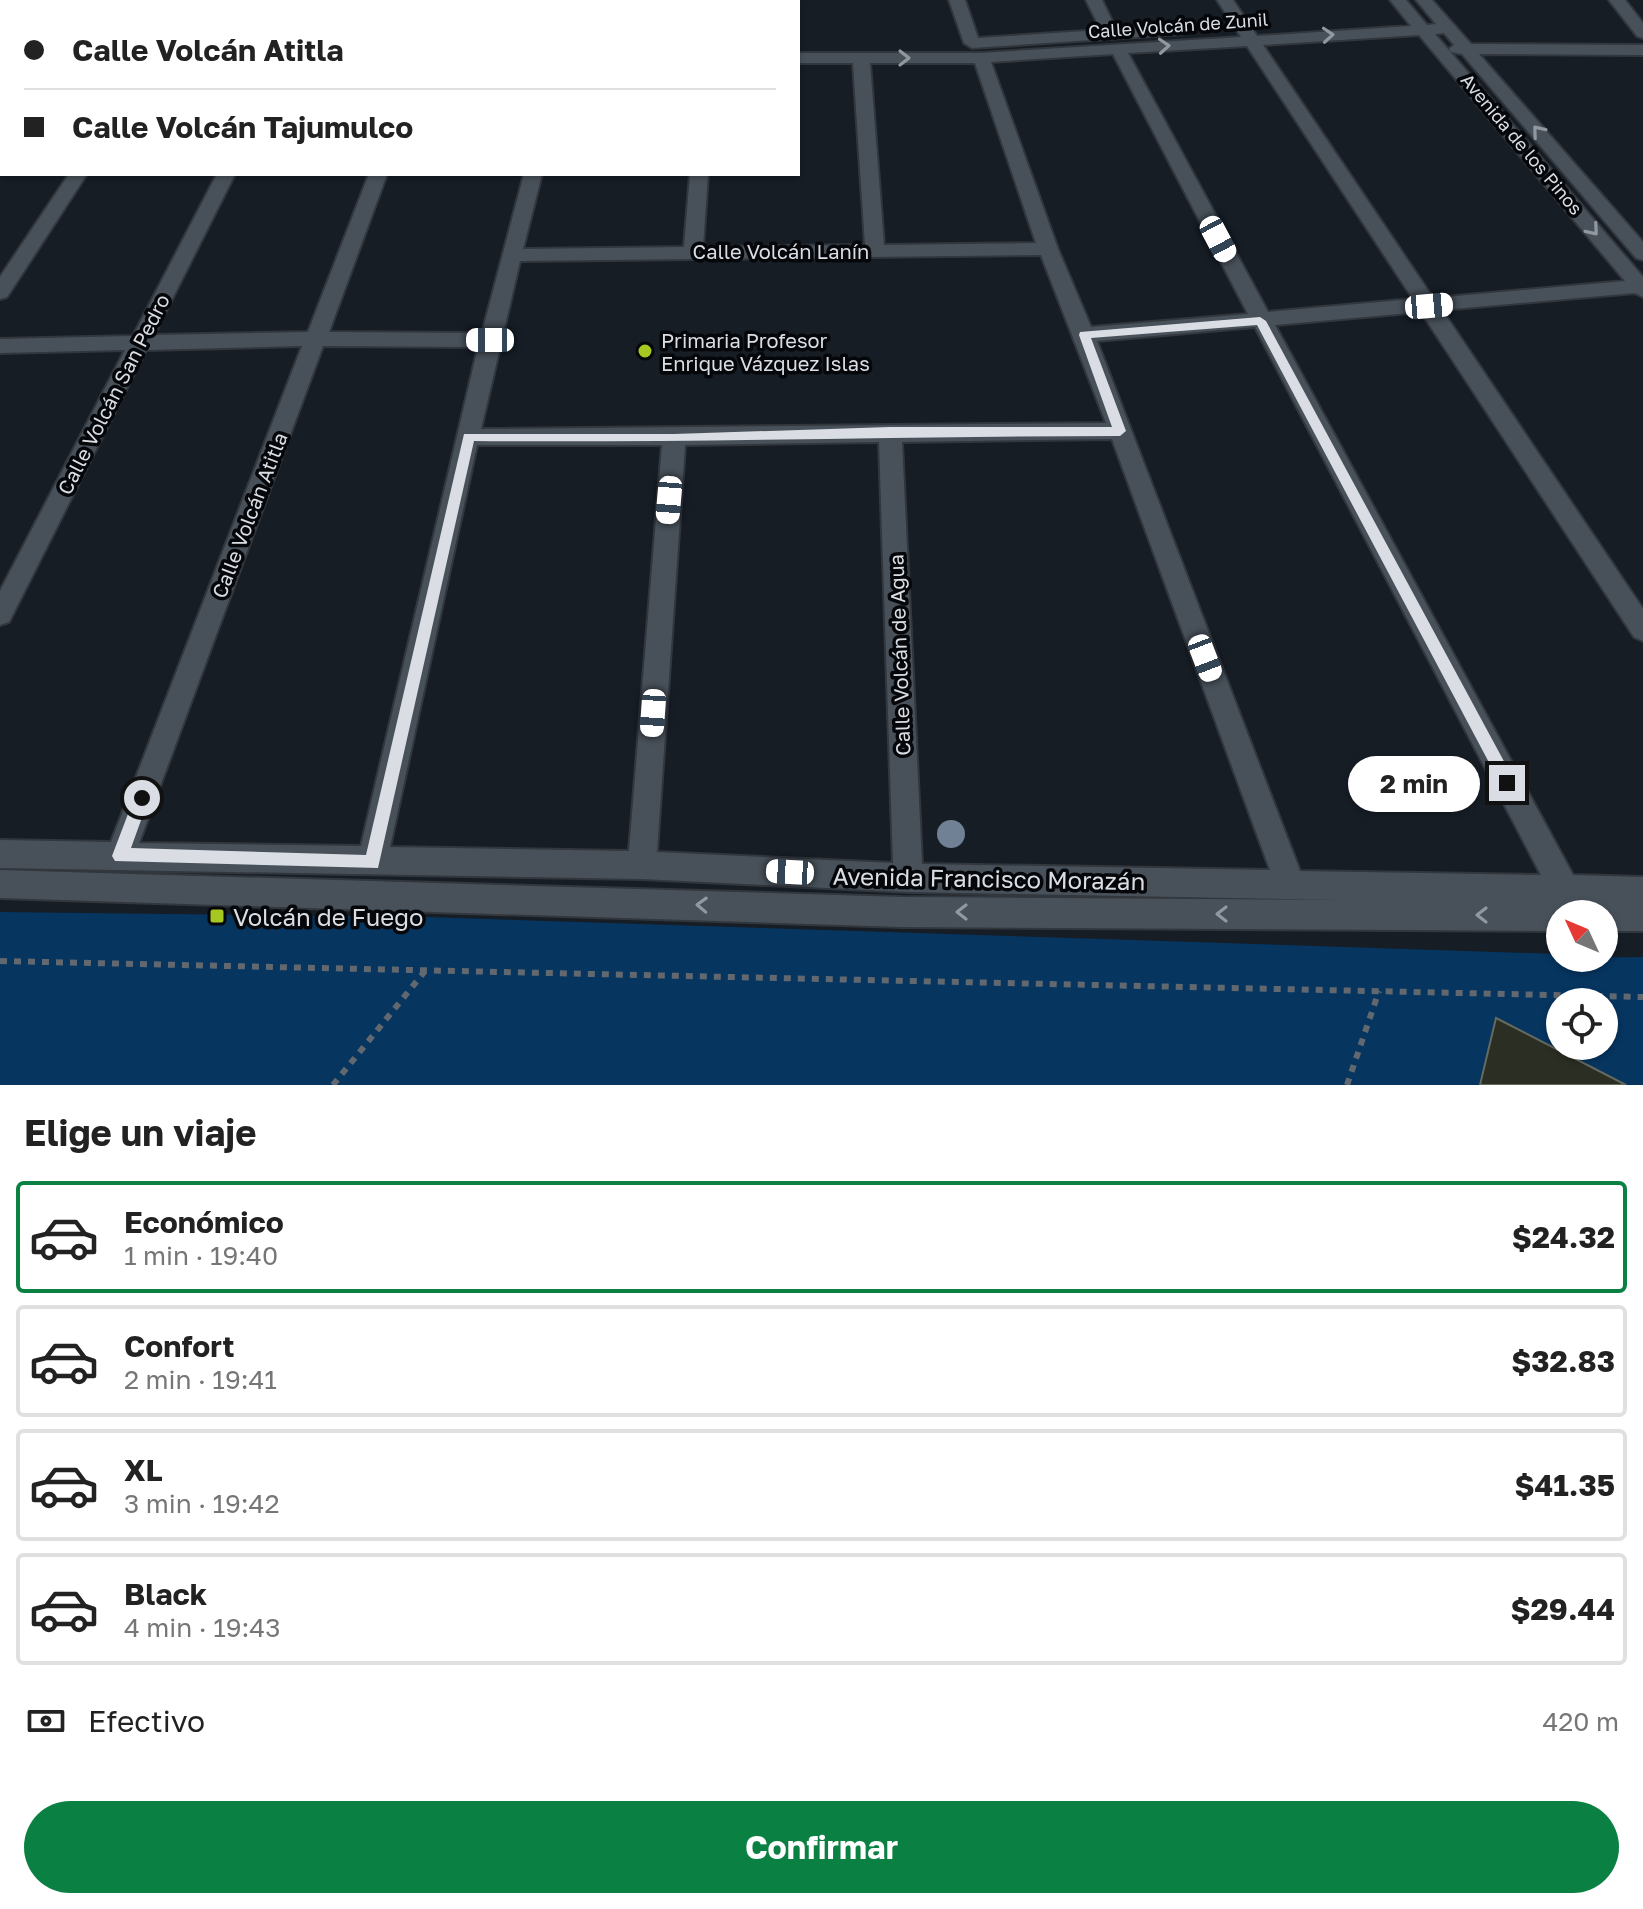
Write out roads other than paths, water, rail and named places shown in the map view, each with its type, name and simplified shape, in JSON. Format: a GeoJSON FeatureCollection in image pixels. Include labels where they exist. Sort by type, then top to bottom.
{"type":"FeatureCollection","features":[{"type":"Feature","properties":{"kind":"street"},"geometry":{"type":"LineString","coordinates":[[957,0],[1048,249],[1084,335],[1290,884]]}},
{"type":"Feature","properties":{"kind":"street"},"geometry":{"type":"LineString","coordinates":[[1094,0],[1561,900]]}},
{"type":"Feature","properties":{"kind":"street"},"geometry":{"type":"LineString","coordinates":[[1225,0],[1643,630]]}},
{"type":"Feature","properties":{"kind":"street"},"geometry":{"type":"LineString","coordinates":[[1617,0],[1643,33]]}},
{"type":"Feature","properties":{"kind":"street","name":"Calle Volcán de Zunil"},"geometry":{"type":"LineString","coordinates":[[1246,33],[1404,7],[1430,7]]}},
{"type":"Feature","properties":{"kind":"street","name":"Avenida de los Pinos"},"geometry":{"type":"LineString","coordinates":[[1404,7],[1443,49],[1642,288]]}},
{"type":"Feature","properties":{"kind":"street","name":"Avenida de los Pinos"},"geometry":{"type":"LineString","coordinates":[[1430,7],[1643,254]]}},
{"type":"Feature","properties":{"kind":"street","name":"Calle Volcán de Zunil"},"geometry":{"type":"LineString","coordinates":[[800,58],[861,58],[976,50],[1046,36],[1114,40],[1449,28]]}},
{"type":"Feature","properties":{"kind":"street"},"geometry":{"type":"LineString","coordinates":[[1046,36],[1055,53]]}},
{"type":"Feature","properties":{"kind":"street","name":"Calle Volcán de Zunil"},"geometry":{"type":"LineString","coordinates":[[800,44],[1055,53],[1114,40]]}},
{"type":"Feature","properties":{"kind":"street"},"geometry":{"type":"LineString","coordinates":[[1443,49],[1643,50]]}},
{"type":"Feature","properties":{"kind":"street"},"geometry":{"type":"LineString","coordinates":[[861,58],[875,250]]}},
{"type":"Feature","properties":{"kind":"street"},"geometry":{"type":"LineString","coordinates":[[0,292],[77,176]]}},
{"type":"Feature","properties":{"kind":"street","name":"Calle Volcán San Pedro"},"geometry":{"type":"LineString","coordinates":[[0,615],[225,176]]}},
{"type":"Feature","properties":{"kind":"street","name":"Calle Volcán Atitla"},"geometry":{"type":"LineString","coordinates":[[120,856],[377,176]]}},
{"type":"Feature","properties":{"kind":"street"},"geometry":{"type":"LineString","coordinates":[[372,862],[490,340],[533,176]]}},
{"type":"Feature","properties":{"kind":"street"},"geometry":{"type":"LineString","coordinates":[[693,251],[699,176]]}},
{"type":"Feature","properties":{"kind":"street","name":"Calle Volcán Lanín"},"geometry":{"type":"LineString","coordinates":[[514,255],[1048,249]]}},
{"type":"Feature","properties":{"kind":"street"},"geometry":{"type":"LineString","coordinates":[[1084,335],[1642,288]]}},
{"type":"Feature","properties":{"kind":"street"},"geometry":{"type":"LineString","coordinates":[[0,346],[316,339],[490,340]]}},
{"type":"Feature","properties":{"kind":"street"},"geometry":{"type":"LineString","coordinates":[[469,437],[674,439],[890,432],[1120,431]]}},
{"type":"Feature","properties":{"kind":"street","name":"Calle Volcán de Agua"},"geometry":{"type":"LineString","coordinates":[[890,432],[908,878]]}},
{"type":"Feature","properties":{"kind":"street"},"geometry":{"type":"LineString","coordinates":[[642,865],[674,439]]}},
{"type":"Feature","properties":{"kind":"street","name":"Avenida Francisco Morazán"},"geometry":{"type":"LineString","coordinates":[[0,854],[642,865],[908,878],[1290,884],[1546,903]]}},
{"type":"Feature","properties":{"kind":"street"},"geometry":{"type":"LineString","coordinates":[[0,884],[902,912],[1546,904]]}},
{"type":"Feature","properties":{"kind":"street","name":"Avenida Francisco Morazán"},"geometry":{"type":"LineString","coordinates":[[1588,900],[1643,891]]}},
{"type":"Feature","properties":{"kind":"street"},"geometry":{"type":"LineString","coordinates":[[1618,916],[1643,916]]}},
{"type":"Feature","properties":{"kind":"place","name":"Primaria Profesor Enrique Vázquez Islas"},"geometry":{"type":"Point","coordinates":[645,351]}},
{"type":"Feature","properties":{"kind":"place","name":"Volcán de Fuego"},"geometry":{"type":"Point","coordinates":[217,916]}}]}
